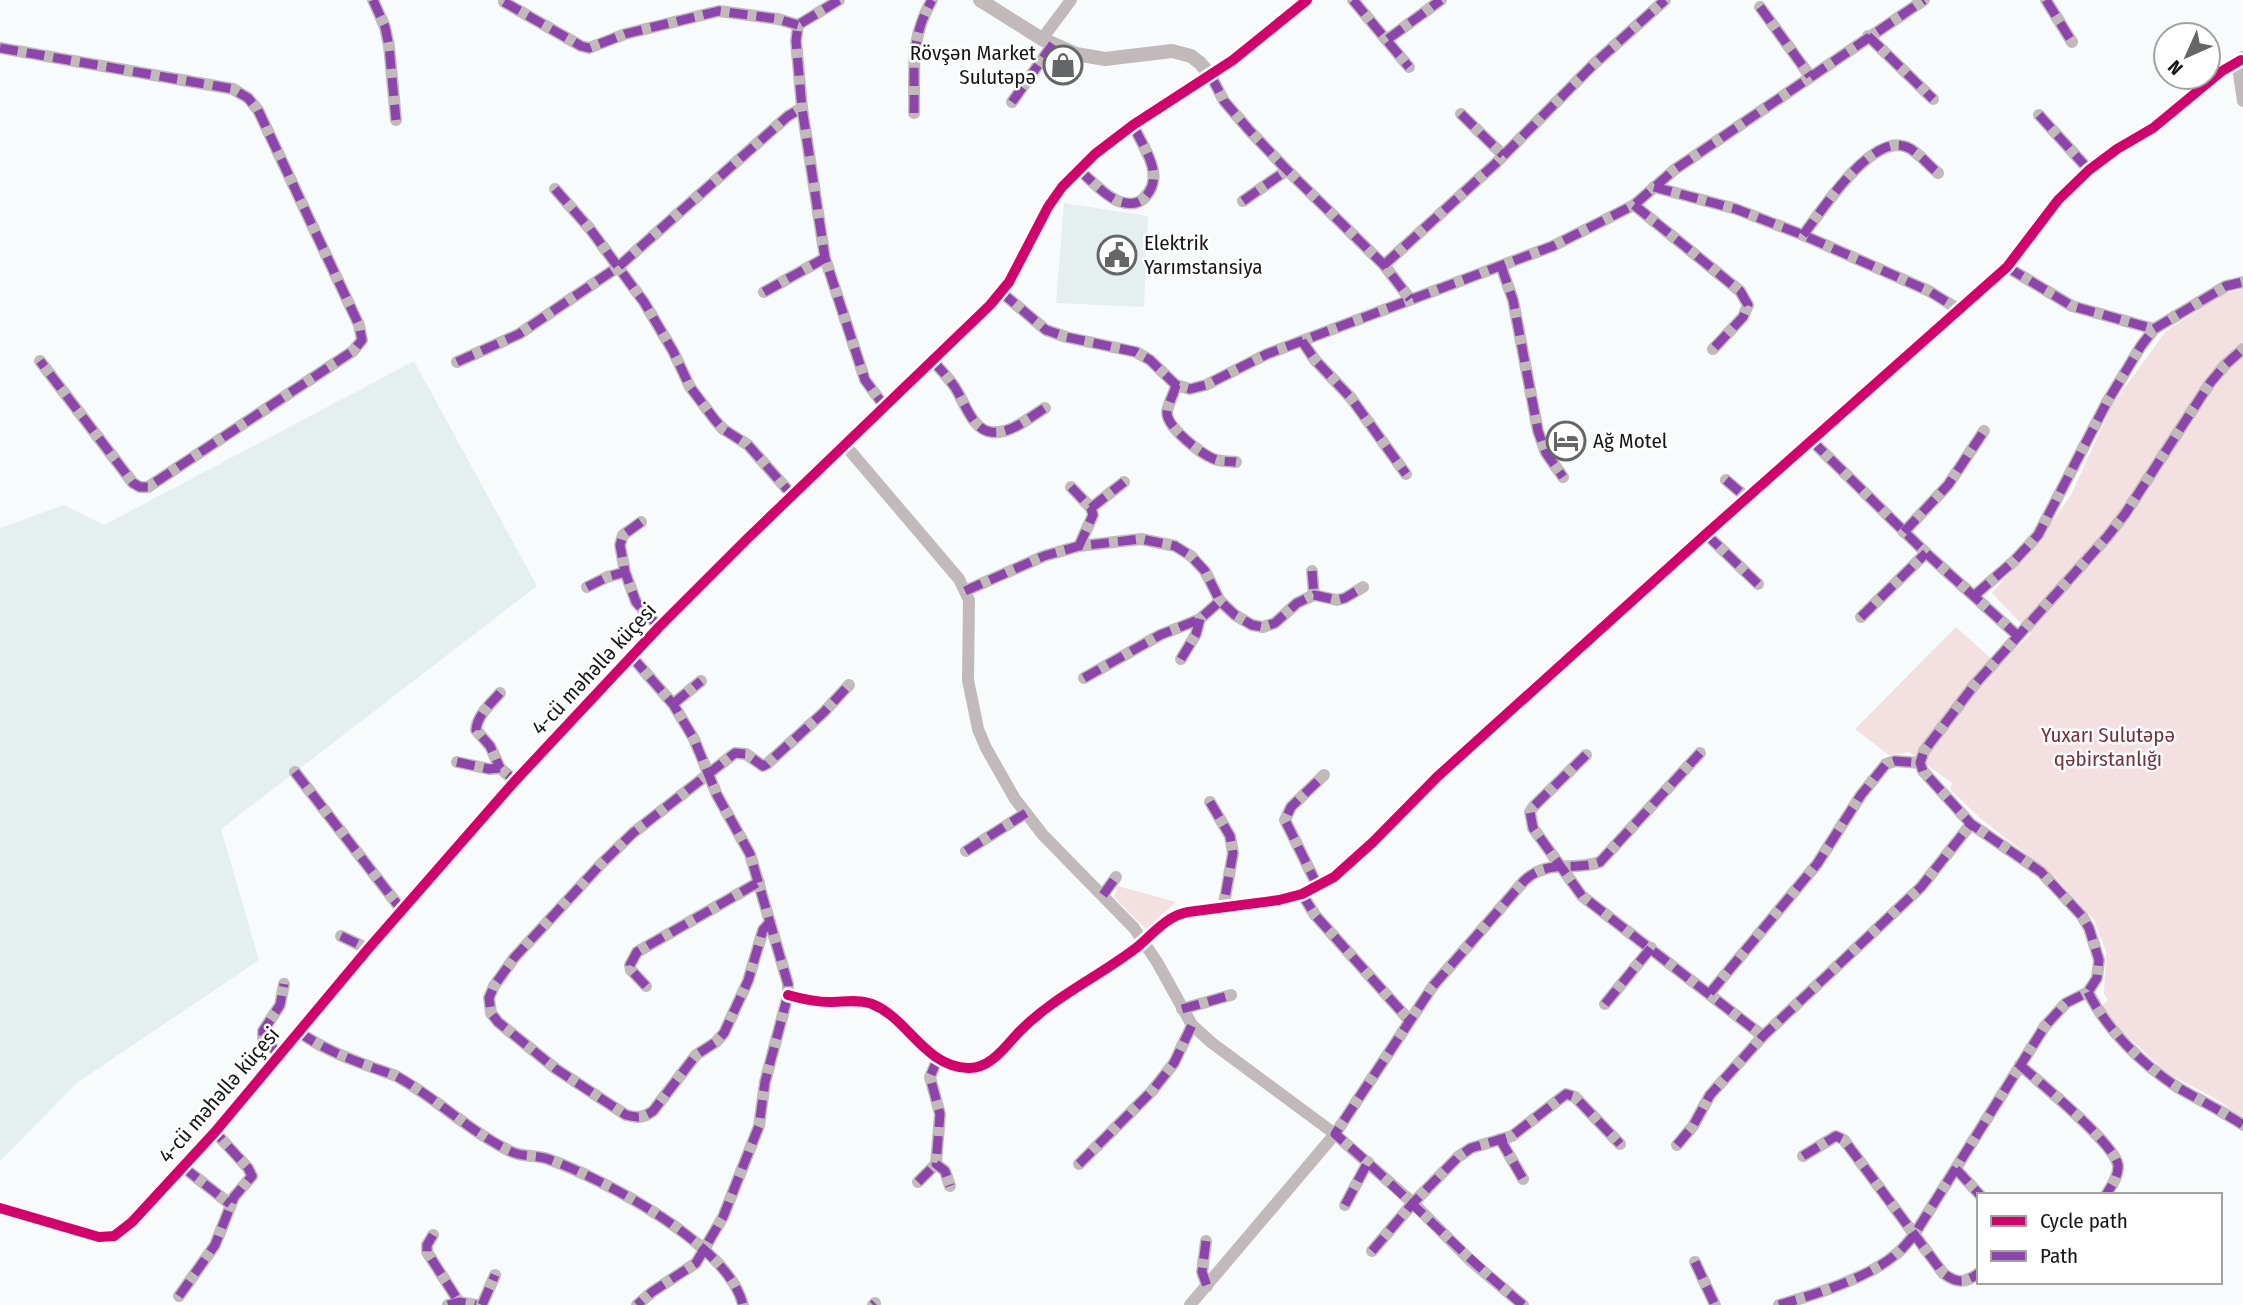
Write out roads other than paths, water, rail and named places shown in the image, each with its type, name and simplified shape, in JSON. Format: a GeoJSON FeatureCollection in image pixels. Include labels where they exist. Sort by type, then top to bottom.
{"type":"FeatureCollection","features":[{"type":"Feature","properties":{"kind":"street"},"geometry":{"type":"LineString","coordinates":[[373,0],[385,27],[389,46],[396,120]]}},
{"type":"Feature","properties":{"kind":"street"},"geometry":{"type":"LineString","coordinates":[[504,2],[589,48],[717,5],[798,25],[839,0]]}},
{"type":"Feature","properties":{"kind":"street"},"geometry":{"type":"LineString","coordinates":[[914,113],[915,45],[918,26],[932,0]]}},
{"type":"Feature","properties":{"kind":"street"},"geometry":{"type":"LineString","coordinates":[[980,0],[1047,41],[1076,54],[1105,59],[1172,51],[1184,53],[1200,63],[1211,76],[1224,101],[1287,170],[1384,265],[1410,299]]}},
{"type":"Feature","properties":{"kind":"street"},"geometry":{"type":"LineString","coordinates":[[1012,102],[1071,0]]}},
{"type":"Feature","properties":{"kind":"street","name":"4-cü məhəllə küçesi"},"geometry":{"type":"LineString","coordinates":[[0,1209],[99,1237],[114,1236],[132,1222],[215,1132],[401,909],[515,781],[659,627],[1001,292],[1062,187],[1110,141],[1211,76],[1307,0]]}},
{"type":"Feature","properties":{"kind":"street"},"geometry":{"type":"LineString","coordinates":[[1353,0],[1409,67]]}},
{"type":"Feature","properties":{"kind":"street"},"geometry":{"type":"LineString","coordinates":[[1388,39],[1441,0]]}},
{"type":"Feature","properties":{"kind":"street"},"geometry":{"type":"LineString","coordinates":[[1384,265],[1503,155],[1594,64],[1665,0]]}},
{"type":"Feature","properties":{"kind":"street"},"geometry":{"type":"LineString","coordinates":[[1001,292],[1046,330],[1136,352],[1150,360],[1177,385],[1190,389],[1206,385],[1267,354],[1552,246],[1634,205],[1674,170],[1923,0]]}},
{"type":"Feature","properties":{"kind":"street"},"geometry":{"type":"LineString","coordinates":[[2046,0],[2072,42]]}},
{"type":"Feature","properties":{"kind":"street"},"geometry":{"type":"LineString","coordinates":[[1760,6],[1810,76]]}},
{"type":"Feature","properties":{"kind":"street"},"geometry":{"type":"LineString","coordinates":[[798,25],[796,41],[802,108],[825,258],[865,380],[885,407]]}},
{"type":"Feature","properties":{"kind":"street"},"geometry":{"type":"LineString","coordinates":[[1868,36],[1933,99]]}},
{"type":"Feature","properties":{"kind":"street"},"geometry":{"type":"LineString","coordinates":[[0,48],[233,89],[248,98],[258,110],[359,325],[362,340],[353,351],[148,487],[132,483],[40,361]]}},
{"type":"Feature","properties":{"kind":"street"},"geometry":{"type":"LineString","coordinates":[[2242,59],[2239,74],[2243,101]]}},
{"type":"Feature","properties":{"kind":"street"},"geometry":{"type":"LineString","coordinates":[[788,995],[810,1001],[860,1001],[873,1004],[938,1058],[958,1066],[981,1066],[998,1055],[1036,1017],[1144,942],[1179,914],[1223,909],[1302,894],[1334,877],[1437,777],[2007,267],[2058,200],[2089,170],[2117,149],[2154,128],[2222,71],[2242,59]]}},
{"type":"Feature","properties":{"kind":"street"},"geometry":{"type":"LineString","coordinates":[[457,362],[519,334],[618,267],[788,116],[802,108]]}},
{"type":"Feature","properties":{"kind":"street"},"geometry":{"type":"LineString","coordinates":[[1461,114],[1503,155]]}},
{"type":"Feature","properties":{"kind":"street"},"geometry":{"type":"LineString","coordinates":[[2039,115],[2089,170]]}},
{"type":"Feature","properties":{"kind":"street"},"geometry":{"type":"LineString","coordinates":[[1079,170],[1115,200],[1128,204],[1140,202],[1151,190],[1155,180],[1153,166],[1133,125]]}},
{"type":"Feature","properties":{"kind":"street"},"geometry":{"type":"LineString","coordinates":[[1803,235],[1862,162],[1879,150],[1895,144],[1909,148],[1938,173]]}},
{"type":"Feature","properties":{"kind":"street"},"geometry":{"type":"LineString","coordinates":[[1243,201],[1287,170]]}},
{"type":"Feature","properties":{"kind":"street"},"geometry":{"type":"LineString","coordinates":[[1654,187],[1736,209],[1803,235],[1929,291],[1958,310]]}},
{"type":"Feature","properties":{"kind":"street"},"geometry":{"type":"LineString","coordinates":[[555,190],[590,229],[644,302],[673,351],[690,387],[715,420],[723,429],[748,445],[793,496]]}},
{"type":"Feature","properties":{"kind":"street"},"geometry":{"type":"LineString","coordinates":[[1634,205],[1740,291],[1748,305],[1743,317],[1713,349]]}},
{"type":"Feature","properties":{"kind":"street"},"geometry":{"type":"LineString","coordinates":[[764,292],[825,258]]}},
{"type":"Feature","properties":{"kind":"street"},"geometry":{"type":"LineString","coordinates":[[1501,266],[1513,300],[1538,431],[1546,453],[1563,477]]}},
{"type":"Feature","properties":{"kind":"street"},"geometry":{"type":"LineString","coordinates":[[2007,267],[2072,306],[2154,329]]}},
{"type":"Feature","properties":{"kind":"street"},"geometry":{"type":"LineString","coordinates":[[1975,595],[2038,536],[2107,402],[2154,329],[2226,286],[2243,282]]}},
{"type":"Feature","properties":{"kind":"street"},"geometry":{"type":"LineString","coordinates":[[1302,341],[1351,398],[1406,474]]}},
{"type":"Feature","properties":{"kind":"street"},"geometry":{"type":"LineString","coordinates":[[1779,1305],[1810,1301],[1876,1268],[1898,1253],[1914,1235],[2020,1065],[2057,1012],[2066,1003],[2088,992],[2097,978],[2099,960],[2089,928],[2082,916],[2041,872],[1971,824],[1923,771],[1920,763],[1924,751],[1940,728],[2107,537],[2210,383],[2243,349]]}},
{"type":"Feature","properties":{"kind":"street"},"geometry":{"type":"LineString","coordinates":[[933,361],[948,378],[982,429],[992,433],[1015,427],[1045,408]]}},
{"type":"Feature","properties":{"kind":"street"},"geometry":{"type":"LineString","coordinates":[[1177,385],[1167,414],[1175,431],[1217,461],[1236,461]]}},
{"type":"Feature","properties":{"kind":"street"},"geometry":{"type":"LineString","coordinates":[[1904,532],[1948,485],[1984,431]]}},
{"type":"Feature","properties":{"kind":"street"},"geometry":{"type":"LineString","coordinates":[[1811,440],[1926,553],[2018,636]]}},
{"type":"Feature","properties":{"kind":"street"},"geometry":{"type":"LineString","coordinates":[[845,445],[959,579],[965,591],[970,607],[968,680],[978,729],[992,758],[1043,835],[1103,895],[1144,942],[1192,1025],[1335,1134],[1413,1203],[1471,1261],[1523,1305]]}},
{"type":"Feature","properties":{"kind":"street"},"geometry":{"type":"LineString","coordinates":[[1726,480],[1747,498]]}},
{"type":"Feature","properties":{"kind":"street"},"geometry":{"type":"LineString","coordinates":[[1091,508],[1124,482]]}},
{"type":"Feature","properties":{"kind":"street"},"geometry":{"type":"LineString","coordinates":[[1071,487],[1091,508],[1093,516],[1079,547]]}},
{"type":"Feature","properties":{"kind":"street"},"geometry":{"type":"LineString","coordinates":[[641,522],[623,535],[620,545],[625,572],[636,602],[659,627]]}},
{"type":"Feature","properties":{"kind":"street"},"geometry":{"type":"LineString","coordinates":[[1706,534],[1758,584]]}},
{"type":"Feature","properties":{"kind":"street"},"geometry":{"type":"LineString","coordinates":[[965,591],[1044,556],[1079,547],[1141,539],[1175,546],[1191,556],[1205,571],[1220,601],[1235,615],[1252,625],[1264,627],[1275,624],[1297,603],[1314,595],[1337,600],[1363,587]]}},
{"type":"Feature","properties":{"kind":"street"},"geometry":{"type":"LineString","coordinates":[[1861,617],[1926,553]]}},
{"type":"Feature","properties":{"kind":"street"},"geometry":{"type":"LineString","coordinates":[[1312,571],[1314,595]]}},
{"type":"Feature","properties":{"kind":"street"},"geometry":{"type":"LineString","coordinates":[[587,587],[625,572]]}},
{"type":"Feature","properties":{"kind":"street"},"geometry":{"type":"LineString","coordinates":[[1084,678],[1160,635],[1200,619],[1220,601]]}},
{"type":"Feature","properties":{"kind":"street"},"geometry":{"type":"LineString","coordinates":[[1181,659],[1196,634],[1200,619]]}},
{"type":"Feature","properties":{"kind":"street"},"geometry":{"type":"LineString","coordinates":[[632,657],[673,704],[694,739],[724,810],[750,854],[784,965],[788,995],[771,1055],[755,1140],[733,1196],[696,1263],[637,1305]]}},
{"type":"Feature","properties":{"kind":"street"},"geometry":{"type":"LineString","coordinates":[[673,704],[701,681]]}},
{"type":"Feature","properties":{"kind":"street"},"geometry":{"type":"LineString","coordinates":[[770,922],[763,930],[748,981],[724,1033],[716,1042],[696,1055],[653,1111],[645,1116],[637,1118],[626,1115],[556,1069],[506,1029],[491,1013],[489,998],[514,957],[633,833],[735,753],[746,754],[762,766],[767,764],[823,713],[849,685]]}},
{"type":"Feature","properties":{"kind":"street"},"geometry":{"type":"LineString","coordinates":[[500,693],[483,713],[476,730],[491,746],[500,768],[515,781]]}},
{"type":"Feature","properties":{"kind":"street"},"geometry":{"type":"LineString","coordinates":[[1190,1305],[1335,1134],[1409,1020],[1459,954],[1524,880],[1542,868],[1587,867],[1600,862],[1700,752]]}},
{"type":"Feature","properties":{"kind":"street"},"geometry":{"type":"LineString","coordinates":[[1586,755],[1530,812],[1533,828],[1582,896],[1763,1036]]}},
{"type":"Feature","properties":{"kind":"street"},"geometry":{"type":"LineString","coordinates":[[1710,993],[1817,864],[1861,796],[1886,764],[1895,761],[1920,763]]}},
{"type":"Feature","properties":{"kind":"street"},"geometry":{"type":"LineString","coordinates":[[457,762],[489,769],[500,768]]}},
{"type":"Feature","properties":{"kind":"street"},"geometry":{"type":"LineString","coordinates":[[295,772],[401,909]]}},
{"type":"Feature","properties":{"kind":"street"},"geometry":{"type":"LineString","coordinates":[[1318,887],[1284,820],[1291,807],[1324,775]]}},
{"type":"Feature","properties":{"kind":"street"},"geometry":{"type":"LineString","coordinates":[[1210,802],[1230,836],[1233,853],[1223,909]]}},
{"type":"Feature","properties":{"kind":"street"},"geometry":{"type":"LineString","coordinates":[[966,851],[1026,813]]}},
{"type":"Feature","properties":{"kind":"street"},"geometry":{"type":"LineString","coordinates":[[1677,1145],[1693,1126],[1710,1095],[1763,1036],[1920,887],[1971,824]]}},
{"type":"Feature","properties":{"kind":"street"},"geometry":{"type":"LineString","coordinates":[[1103,895],[1116,877]]}},
{"type":"Feature","properties":{"kind":"street"},"geometry":{"type":"LineString","coordinates":[[646,986],[630,965],[638,953],[760,882]]}},
{"type":"Feature","properties":{"kind":"street"},"geometry":{"type":"LineString","coordinates":[[1302,894],[1315,915],[1409,1020]]}},
{"type":"Feature","properties":{"kind":"street"},"geometry":{"type":"LineString","coordinates":[[341,936],[368,948]]}},
{"type":"Feature","properties":{"kind":"street"},"geometry":{"type":"LineString","coordinates":[[1605,1004],[1651,948]]}},
{"type":"Feature","properties":{"kind":"street"},"geometry":{"type":"LineString","coordinates":[[280,1056],[263,1037],[263,1031],[280,1004],[284,984]]}},
{"type":"Feature","properties":{"kind":"street"},"geometry":{"type":"LineString","coordinates":[[2088,992],[2105,1020],[2140,1058],[2176,1086],[2243,1125]]}},
{"type":"Feature","properties":{"kind":"street"},"geometry":{"type":"LineString","coordinates":[[1182,1009],[1231,995]]}},
{"type":"Feature","properties":{"kind":"street"},"geometry":{"type":"LineString","coordinates":[[1079,1164],[1152,1091],[1174,1063],[1192,1025]]}},
{"type":"Feature","properties":{"kind":"street"},"geometry":{"type":"LineString","coordinates":[[299,1032],[330,1051],[395,1076],[514,1153],[547,1158],[623,1195],[669,1222],[719,1263],[733,1280],[741,1294],[743,1305]]}},
{"type":"Feature","properties":{"kind":"street"},"geometry":{"type":"LineString","coordinates":[[919,1182],[936,1164],[940,1114],[930,1077],[938,1058]]}},
{"type":"Feature","properties":{"kind":"street"},"geometry":{"type":"LineString","coordinates":[[2020,1065],[2112,1152],[2118,1164],[2118,1174],[2107,1193]]}},
{"type":"Feature","properties":{"kind":"street"},"geometry":{"type":"LineString","coordinates":[[1372,1251],[1413,1203],[1458,1157],[1471,1148],[1519,1132],[1566,1094],[1575,1097],[1620,1144]]}},
{"type":"Feature","properties":{"kind":"street"},"geometry":{"type":"LineString","coordinates":[[179,1296],[215,1245],[230,1204],[252,1177],[248,1168],[215,1132]]}},
{"type":"Feature","properties":{"kind":"street"},"geometry":{"type":"LineString","coordinates":[[1803,1156],[1836,1136],[1844,1140],[1943,1273],[1952,1280],[1964,1282],[1977,1274]]}},
{"type":"Feature","properties":{"kind":"street"},"geometry":{"type":"LineString","coordinates":[[1500,1139],[1523,1179]]}},
{"type":"Feature","properties":{"kind":"street"},"geometry":{"type":"LineString","coordinates":[[1345,1205],[1368,1162]]}},
{"type":"Feature","properties":{"kind":"street"},"geometry":{"type":"LineString","coordinates":[[936,1164],[945,1171],[950,1186]]}},
{"type":"Feature","properties":{"kind":"street"},"geometry":{"type":"LineString","coordinates":[[183,1167],[230,1204]]}},
{"type":"Feature","properties":{"kind":"street"},"geometry":{"type":"LineString","coordinates":[[1956,1169],[1978,1193]]}},
{"type":"Feature","properties":{"kind":"street"},"geometry":{"type":"LineString","coordinates":[[433,1235],[427,1245],[427,1252],[454,1303],[476,1305]]}},
{"type":"Feature","properties":{"kind":"street"},"geometry":{"type":"LineString","coordinates":[[1206,1241],[1202,1272],[1207,1286]]}},
{"type":"Feature","properties":{"kind":"street"},"geometry":{"type":"LineString","coordinates":[[1695,1262],[1715,1305]]}},
{"type":"Feature","properties":{"kind":"street"},"geometry":{"type":"LineString","coordinates":[[482,1305],[495,1275]]}},
{"type":"Feature","properties":{"kind":"place","name":"Rövşən Market Sulutəpə"},"geometry":{"type":"Point","coordinates":[1063,65]}},
{"type":"Feature","properties":{"kind":"place","name":"Elektrik Yarımstansiya"},"geometry":{"type":"Point","coordinates":[1117,255]}},
{"type":"Feature","properties":{"kind":"place","name":"Ağ Motel"},"geometry":{"type":"Point","coordinates":[1566,441]}},
{"type":"Feature","properties":{"kind":"park label","name":"Yuxarı Sulutəpə qəbirstanlığı"},"geometry":{"type":"Point","coordinates":[2108,747]}}]}
